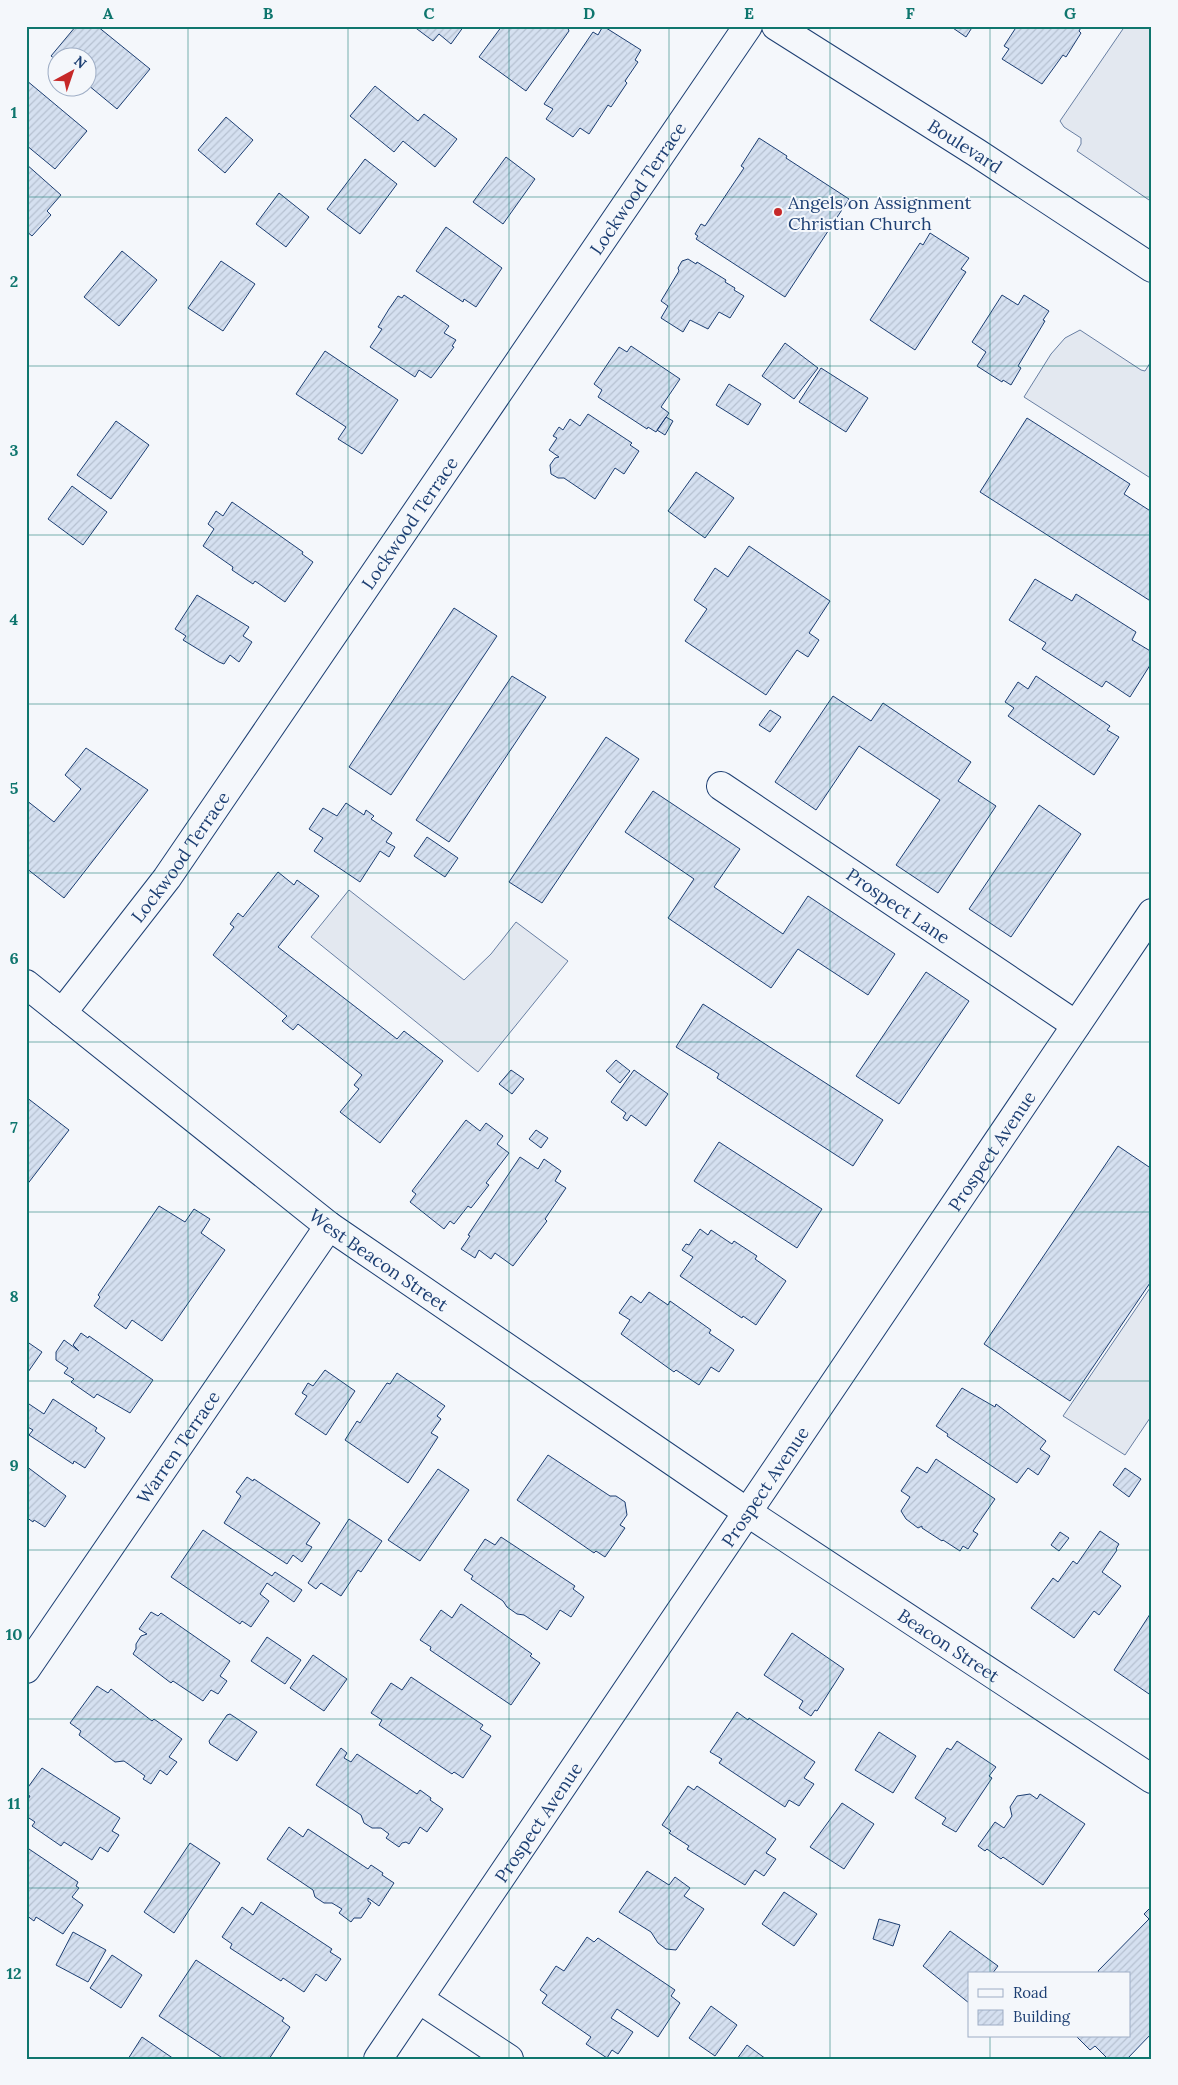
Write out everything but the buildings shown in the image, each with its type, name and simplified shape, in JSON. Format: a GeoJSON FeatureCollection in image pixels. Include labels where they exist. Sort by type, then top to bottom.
{"type":"FeatureCollection","features":[{"type":"Feature","properties":{"kind":"street","name":"Lockwood Terrace"},"geometry":{"type":"LineString","coordinates":[[62,1013],[167,878],[748,26]]}},
{"type":"Feature","properties":{"kind":"street","name":"Boulevard"},"geometry":{"type":"LineString","coordinates":[[776,26],[977,153],[1152,268]]}},
{"type":"Feature","properties":{"kind":"street","name":"Prospect Lane"},"geometry":{"type":"LineString","coordinates":[[721,786],[1076,1025]]}},
{"type":"Feature","properties":{"kind":"street","name":"Prospect Avenue"},"geometry":{"type":"LineString","coordinates":[[378,2059],[1152,914]]}},
{"type":"Feature","properties":{"kind":"street","name":"West Beacon Street"},"geometry":{"type":"LineString","coordinates":[[26,984],[329,1226],[747,1512]]}},
{"type":"Feature","properties":{"kind":"street","name":"Warren Terrace"},"geometry":{"type":"LineString","coordinates":[[26,1669],[329,1226]]}},
{"type":"Feature","properties":{"kind":"street","name":"Beacon Street"},"geometry":{"type":"LineString","coordinates":[[747,1512],[1152,1779]]}},
{"type":"Feature","properties":{"kind":"street"},"geometry":{"type":"LineString","coordinates":[[419,1999],[509,2059]]}},
{"type":"Feature","properties":{"kind":"shaded area"},"geometry":{"type":"Polygon","coordinates":[[[1125,26],[1152,26],[1152,202],[1077,151],[1081,144],[1081,138],[1064,127],[1060,121],[1125,26]]]}},
{"type":"Feature","properties":{"kind":"shaded area"},"geometry":{"type":"Polygon","coordinates":[[[1080,330],[1141,370],[1145,371],[1152,360],[1152,479],[1024,397],[1051,354],[1065,338],[1080,330]]]}},
{"type":"Feature","properties":{"kind":"shaded area"},"geometry":{"type":"Polygon","coordinates":[[[349,890],[464,980],[491,954],[516,922],[568,961],[478,1072],[311,937],[349,890]]]}},
{"type":"Feature","properties":{"kind":"shaded area"},"geometry":{"type":"Polygon","coordinates":[[[1152,1285],[1152,1415],[1125,1455],[1063,1416],[1152,1285]]]}},
{"type":"Feature","properties":{"kind":"place","name":"Angels on Assignment Christian Church"},"geometry":{"type":"Point","coordinates":[778,212]}}]}
